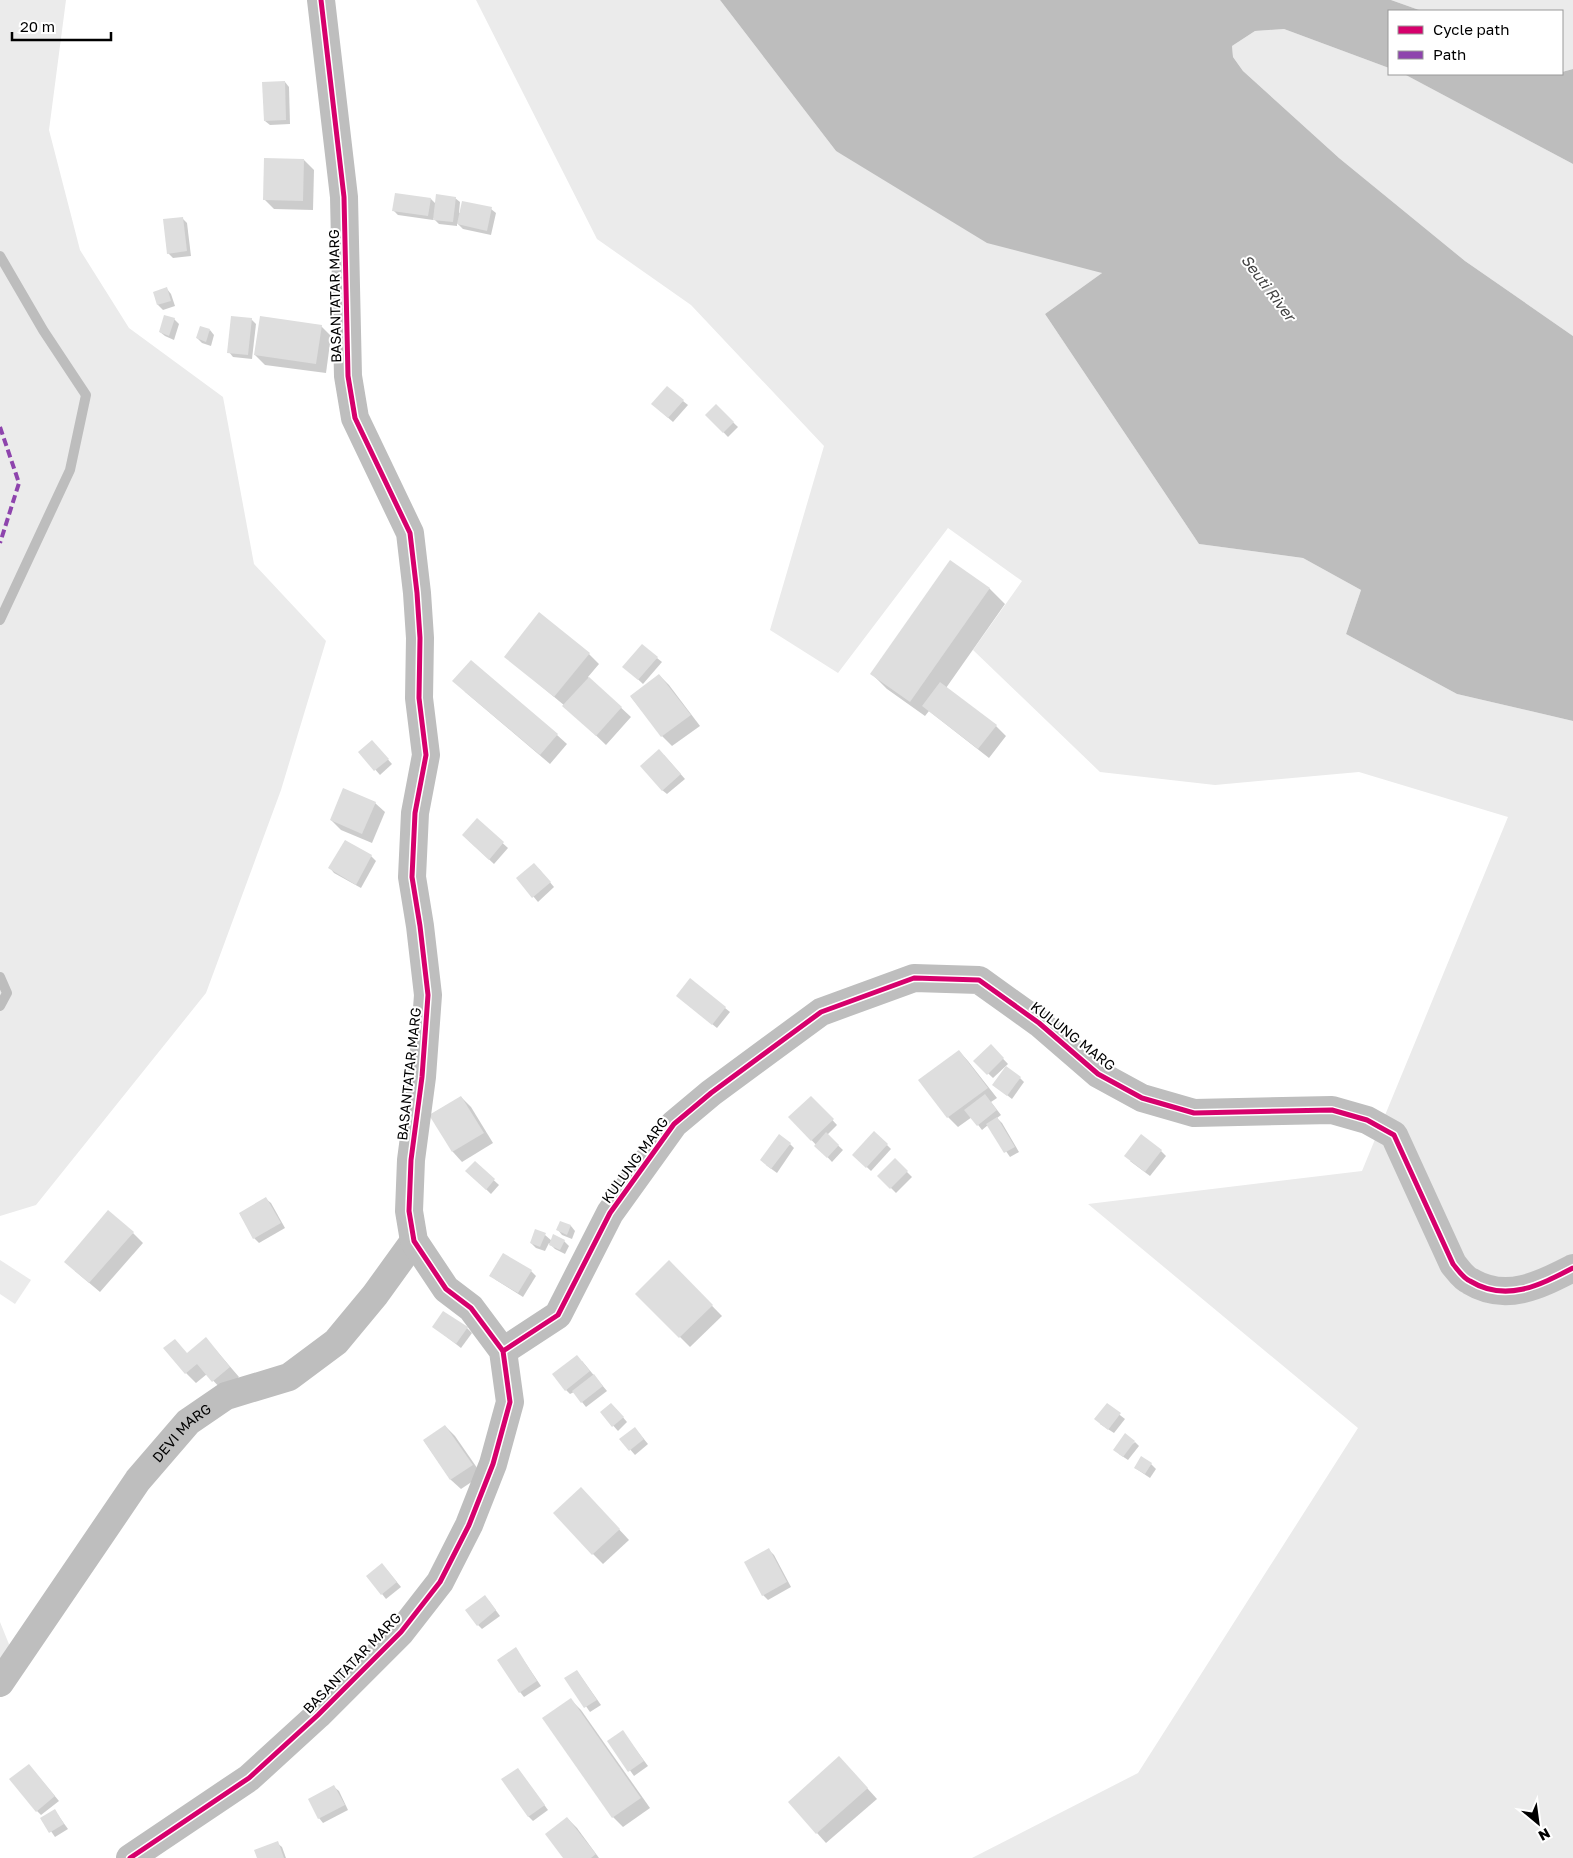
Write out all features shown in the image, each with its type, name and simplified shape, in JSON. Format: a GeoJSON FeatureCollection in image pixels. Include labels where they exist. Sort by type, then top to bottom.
{"type":"FeatureCollection","features":[{"type":"Feature","properties":{"kind":"street","name":"BASANTATAR MARG"},"geometry":{"type":"LineString","coordinates":[[133,1857],[250,1778],[318,1715],[401,1632],[440,1582],[469,1525],[493,1464],[510,1402],[503,1351],[472,1308],[446,1289],[414,1241],[409,1211],[411,1160],[422,1077],[428,995],[412,877],[415,813],[426,755],[419,698],[420,638],[417,593],[410,533],[355,418],[348,376],[344,198],[321,0]]}},
{"type":"Feature","properties":{"kind":"street","name":"KULUNG MARG"},"geometry":{"type":"LineString","coordinates":[[503,1351],[558,1315],[610,1213],[674,1124],[711,1093],[821,1012],[914,978],[979,980],[1039,1022],[1098,1074],[1142,1098],[1194,1113],[1332,1110],[1367,1120],[1394,1135],[1453,1264],[1469,1281],[1491,1290],[1514,1292],[1540,1286],[1573,1268]]}},
{"type":"Feature","properties":{"kind":"street","name":"DEVI MARG"},"geometry":{"type":"LineString","coordinates":[[0,1683],[138,1480],[188,1422],[226,1396],[288,1377],[336,1342],[375,1295],[414,1241]]}},
{"type":"Feature","properties":{"kind":"shaded area"},"geometry":{"type":"Polygon","coordinates":[[[0,0],[66,0],[49,130],[80,250],[129,328],[223,397],[254,564],[326,641],[281,790],[206,993],[36,1205],[0,1216],[0,0]]]}},
{"type":"Feature","properties":{"kind":"shaded area"},"geometry":{"type":"Polygon","coordinates":[[[476,0],[720,0],[836,151],[1102,273],[1045,314],[1199,544],[1303,558],[1361,590],[1346,634],[1457,694],[1573,721],[1573,1858],[972,1858],[1138,1773],[1358,1428],[1088,1204],[1362,1171],[1508,817],[1359,772],[1215,785],[1100,772],[973,650],[1022,581],[948,528],[838,673],[770,630],[824,446],[691,305],[597,239],[476,0]]]}},
{"type":"Feature","properties":{"kind":"shaded area"},"geometry":{"type":"Polygon","coordinates":[[[1391,0],[1573,0],[1573,69],[1563,72],[1563,10],[1419,10],[1391,0]]]}},
{"type":"Feature","properties":{"kind":"shaded area"},"geometry":{"type":"Polygon","coordinates":[[[1284,29],[1388,68],[1388,75],[1406,75],[1573,164],[1573,336],[1465,261],[1339,158],[1243,71],[1233,57],[1232,46],[1255,31],[1284,29]]]}},
{"type":"Feature","properties":{"kind":"shaded area"},"geometry":{"type":"Polygon","coordinates":[[[0,1260],[31,1280],[15,1304],[0,1294],[0,1260]]]}},
{"type":"Feature","properties":{"kind":"shaded area"},"geometry":{"type":"Polygon","coordinates":[[[0,1622],[15,1659],[0,1683],[0,1622]]]}},
{"type":"Feature","properties":{"kind":"water","name":"Seuti River"},"geometry":{"type":"Polygon","coordinates":[[[720,0],[1391,0],[1419,10],[1388,10],[1388,68],[1284,29],[1255,31],[1232,46],[1233,57],[1243,71],[1339,158],[1465,261],[1573,336],[1573,721],[1457,694],[1346,634],[1361,590],[1303,558],[1199,544],[1045,314],[1102,273],[987,243],[836,151],[720,0]]]}},
{"type":"Feature","properties":{"kind":"water"},"geometry":{"type":"Polygon","coordinates":[[[1573,69],[1573,164],[1406,75],[1563,75],[1563,72],[1573,69]]]}},
{"type":"Feature","properties":{"kind":"building"},"geometry":{"type":"Polygon","coordinates":[[[285,81],[286,120],[264,121],[262,82],[285,81]]]}},
{"type":"Feature","properties":{"kind":"building"},"geometry":{"type":"Polygon","coordinates":[[[264,158],[304,159],[303,201],[263,200],[264,158]]]}},
{"type":"Feature","properties":{"kind":"building"},"geometry":{"type":"Polygon","coordinates":[[[395,193],[431,198],[428,216],[392,211],[395,193]]]}},
{"type":"Feature","properties":{"kind":"building"},"geometry":{"type":"Polygon","coordinates":[[[436,194],[456,197],[453,222],[433,220],[436,194]]]}},
{"type":"Feature","properties":{"kind":"building"},"geometry":{"type":"Polygon","coordinates":[[[462,201],[492,207],[487,231],[457,224],[462,201]]]}},
{"type":"Feature","properties":{"kind":"building"},"geometry":{"type":"Polygon","coordinates":[[[183,217],[187,251],[167,254],[163,219],[183,217]]]}},
{"type":"Feature","properties":{"kind":"building"},"geometry":{"type":"Polygon","coordinates":[[[167,287],[171,301],[157,305],[153,292],[167,287]]]}},
{"type":"Feature","properties":{"kind":"building"},"geometry":{"type":"Polygon","coordinates":[[[164,315],[175,318],[169,336],[159,332],[164,315]]]}},
{"type":"Feature","properties":{"kind":"building"},"geometry":{"type":"Polygon","coordinates":[[[231,316],[252,318],[248,355],[227,353],[231,316]]]}},
{"type":"Feature","properties":{"kind":"building"},"geometry":{"type":"Polygon","coordinates":[[[260,316],[322,325],[316,364],[254,355],[260,316]]]}},
{"type":"Feature","properties":{"kind":"building"},"geometry":{"type":"Polygon","coordinates":[[[200,326],[210,329],[206,342],[196,338],[200,326]]]}},
{"type":"Feature","properties":{"kind":"building"},"geometry":{"type":"Polygon","coordinates":[[[667,386],[684,400],[668,418],[651,404],[667,386]]]}},
{"type":"Feature","properties":{"kind":"building"},"geometry":{"type":"Polygon","coordinates":[[[716,404],[734,422],[723,433],[705,415],[716,404]]]}},
{"type":"Feature","properties":{"kind":"building"},"geometry":{"type":"Polygon","coordinates":[[[950,560],[990,588],[910,702],[870,674],[950,560]]]}},
{"type":"Feature","properties":{"kind":"building"},"geometry":{"type":"Polygon","coordinates":[[[539,612],[590,653],[554,697],[504,657],[539,612]]]}},
{"type":"Feature","properties":{"kind":"building"},"geometry":{"type":"Polygon","coordinates":[[[642,644],[658,657],[638,680],[622,667],[642,644]]]}},
{"type":"Feature","properties":{"kind":"building"},"geometry":{"type":"Polygon","coordinates":[[[471,660],[558,734],[540,755],[452,681],[471,660]]]}},
{"type":"Feature","properties":{"kind":"building"},"geometry":{"type":"Polygon","coordinates":[[[659,674],[691,715],[661,737],[630,696],[659,674]]]}},
{"type":"Feature","properties":{"kind":"building"},"geometry":{"type":"Polygon","coordinates":[[[589,677],[622,707],[596,736],[562,706],[589,677]]]}},
{"type":"Feature","properties":{"kind":"building"},"geometry":{"type":"Polygon","coordinates":[[[940,682],[997,725],[978,749],[922,706],[940,682]]]}},
{"type":"Feature","properties":{"kind":"building"},"geometry":{"type":"Polygon","coordinates":[[[372,740],[389,759],[374,771],[358,752],[372,740]]]}},
{"type":"Feature","properties":{"kind":"building"},"geometry":{"type":"Polygon","coordinates":[[[659,749],[681,774],[662,791],[640,766],[659,749]]]}},
{"type":"Feature","properties":{"kind":"building"},"geometry":{"type":"Polygon","coordinates":[[[343,788],[376,802],[362,834],[330,820],[343,788]]]}},
{"type":"Feature","properties":{"kind":"building"},"geometry":{"type":"Polygon","coordinates":[[[477,818],[504,842],[489,860],[462,835],[477,818]]]}},
{"type":"Feature","properties":{"kind":"building"},"geometry":{"type":"Polygon","coordinates":[[[345,840],[372,855],[356,885],[328,868],[345,840]]]}},
{"type":"Feature","properties":{"kind":"building"},"geometry":{"type":"Polygon","coordinates":[[[534,863],[551,882],[532,898],[516,878],[534,863]]]}},
{"type":"Feature","properties":{"kind":"building"},"geometry":{"type":"Polygon","coordinates":[[[690,978],[726,1007],[712,1025],[676,996],[690,978]]]}},
{"type":"Feature","properties":{"kind":"building"},"geometry":{"type":"Polygon","coordinates":[[[991,1044],[1004,1058],[987,1075],[973,1061],[991,1044]]]}},
{"type":"Feature","properties":{"kind":"building"},"geometry":{"type":"Polygon","coordinates":[[[959,1050],[988,1088],[947,1118],[918,1080],[959,1050]]]}},
{"type":"Feature","properties":{"kind":"building"},"geometry":{"type":"Polygon","coordinates":[[[1006,1066],[1021,1077],[1007,1096],[992,1085],[1006,1066]]]}},
{"type":"Feature","properties":{"kind":"building"},"geometry":{"type":"Polygon","coordinates":[[[985,1094],[997,1110],[977,1126],[964,1110],[985,1094]]]}},
{"type":"Feature","properties":{"kind":"building"},"geometry":{"type":"Polygon","coordinates":[[[461,1096],[484,1133],[452,1152],[429,1115],[461,1096]]]}},
{"type":"Feature","properties":{"kind":"building"},"geometry":{"type":"Polygon","coordinates":[[[811,1096],[834,1119],[811,1141],[788,1117],[811,1096]]]}},
{"type":"Feature","properties":{"kind":"building"},"geometry":{"type":"Polygon","coordinates":[[[997,1117],[1015,1147],[1004,1153],[986,1124],[997,1117]]]}},
{"type":"Feature","properties":{"kind":"building"},"geometry":{"type":"Polygon","coordinates":[[[874,1131],[888,1144],[866,1168],[852,1155],[874,1131]]]}},
{"type":"Feature","properties":{"kind":"building"},"geometry":{"type":"Polygon","coordinates":[[[826,1132],[839,1145],[827,1158],[814,1146],[826,1132]]]}},
{"type":"Feature","properties":{"kind":"building"},"geometry":{"type":"Polygon","coordinates":[[[779,1134],[791,1143],[771,1169],[760,1160],[779,1134]]]}},
{"type":"Feature","properties":{"kind":"building"},"geometry":{"type":"Polygon","coordinates":[[[1141,1134],[1162,1150],[1145,1172],[1124,1156],[1141,1134]]]}},
{"type":"Feature","properties":{"kind":"building"},"geometry":{"type":"Polygon","coordinates":[[[895,1158],[908,1171],[890,1189],[877,1176],[895,1158]]]}},
{"type":"Feature","properties":{"kind":"building"},"geometry":{"type":"Polygon","coordinates":[[[475,1161],[495,1179],[486,1190],[465,1171],[475,1161]]]}},
{"type":"Feature","properties":{"kind":"building"},"geometry":{"type":"Polygon","coordinates":[[[266,1197],[281,1223],[253,1239],[239,1213],[266,1197]]]}},
{"type":"Feature","properties":{"kind":"building"},"geometry":{"type":"Polygon","coordinates":[[[108,1210],[134,1232],[89,1283],[64,1262],[108,1210]]]}},
{"type":"Feature","properties":{"kind":"building"},"geometry":{"type":"Polygon","coordinates":[[[560,1221],[571,1225],[567,1235],[556,1230],[560,1221]]]}},
{"type":"Feature","properties":{"kind":"building"},"geometry":{"type":"Polygon","coordinates":[[[535,1229],[546,1233],[540,1247],[530,1243],[535,1229]]]}},
{"type":"Feature","properties":{"kind":"building"},"geometry":{"type":"Polygon","coordinates":[[[553,1234],[565,1240],[560,1250],[549,1245],[553,1234]]]}},
{"type":"Feature","properties":{"kind":"building"},"geometry":{"type":"Polygon","coordinates":[[[503,1253],[532,1270],[518,1293],[489,1276],[503,1253]]]}},
{"type":"Feature","properties":{"kind":"building"},"geometry":{"type":"Polygon","coordinates":[[[669,1260],[713,1305],[679,1338],[635,1294],[669,1260]]]}},
{"type":"Feature","properties":{"kind":"building"},"geometry":{"type":"Polygon","coordinates":[[[443,1311],[468,1327],[456,1344],[432,1327],[443,1311]]]}},
{"type":"Feature","properties":{"kind":"building"},"geometry":{"type":"Polygon","coordinates":[[[206,1337],[230,1367],[212,1382],[197,1364],[185,1374],[163,1348],[175,1339],[187,1353],[206,1337]]]}},
{"type":"Feature","properties":{"kind":"building"},"geometry":{"type":"Polygon","coordinates":[[[577,1355],[590,1371],[565,1391],[552,1374],[577,1355]]]}},
{"type":"Feature","properties":{"kind":"building"},"geometry":{"type":"Polygon","coordinates":[[[594,1374],[603,1386],[581,1403],[572,1391],[594,1374]]]}},
{"type":"Feature","properties":{"kind":"building"},"geometry":{"type":"Polygon","coordinates":[[[611,1403],[624,1417],[612,1427],[600,1412],[611,1403]]]}},
{"type":"Feature","properties":{"kind":"building"},"geometry":{"type":"Polygon","coordinates":[[[1107,1403],[1121,1413],[1108,1430],[1094,1419],[1107,1403]]]}},
{"type":"Feature","properties":{"kind":"building"},"geometry":{"type":"Polygon","coordinates":[[[445,1425],[473,1465],[450,1480],[423,1440],[445,1425]]]}},
{"type":"Feature","properties":{"kind":"building"},"geometry":{"type":"Polygon","coordinates":[[[635,1427],[644,1439],[629,1451],[619,1439],[635,1427]]]}},
{"type":"Feature","properties":{"kind":"building"},"geometry":{"type":"Polygon","coordinates":[[[1125,1433],[1135,1441],[1123,1457],[1113,1450],[1125,1433]]]}},
{"type":"Feature","properties":{"kind":"building"},"geometry":{"type":"Polygon","coordinates":[[[1141,1456],[1152,1463],[1145,1474],[1134,1468],[1141,1456]]]}},
{"type":"Feature","properties":{"kind":"building"},"geometry":{"type":"Polygon","coordinates":[[[581,1487],[620,1529],[592,1555],[553,1513],[581,1487]]]}},
{"type":"Feature","properties":{"kind":"building"},"geometry":{"type":"Polygon","coordinates":[[[769,1548],[787,1582],[762,1596],[744,1562],[769,1548]]]}},
{"type":"Feature","properties":{"kind":"building"},"geometry":{"type":"Polygon","coordinates":[[[382,1563],[397,1582],[381,1595],[366,1576],[382,1563]]]}},
{"type":"Feature","properties":{"kind":"building"},"geometry":{"type":"Polygon","coordinates":[[[485,1595],[496,1610],[477,1626],[465,1610],[485,1595]]]}},
{"type":"Feature","properties":{"kind":"building"},"geometry":{"type":"Polygon","coordinates":[[[516,1647],[537,1681],[519,1693],[497,1660],[516,1647]]]}},
{"type":"Feature","properties":{"kind":"building"},"geometry":{"type":"Polygon","coordinates":[[[577,1670],[597,1700],[584,1708],[564,1678],[577,1670]]]}},
{"type":"Feature","properties":{"kind":"building"},"geometry":{"type":"Polygon","coordinates":[[[571,1698],[641,1798],[612,1818],[542,1718],[571,1698]]]}},
{"type":"Feature","properties":{"kind":"building"},"geometry":{"type":"Polygon","coordinates":[[[623,1730],[644,1761],[628,1772],[607,1741],[623,1730]]]}},
{"type":"Feature","properties":{"kind":"building"},"geometry":{"type":"Polygon","coordinates":[[[839,1756],[868,1788],[816,1834],[788,1802],[839,1756]]]}},
{"type":"Feature","properties":{"kind":"building"},"geometry":{"type":"Polygon","coordinates":[[[29,1764],[55,1796],[36,1812],[9,1779],[29,1764]]]}},
{"type":"Feature","properties":{"kind":"building"},"geometry":{"type":"Polygon","coordinates":[[[518,1768],[545,1805],[528,1817],[501,1779],[518,1768]]]}},
{"type":"Feature","properties":{"kind":"building"},"geometry":{"type":"Polygon","coordinates":[[[334,1785],[345,1805],[318,1819],[308,1799],[334,1785]]]}},
{"type":"Feature","properties":{"kind":"building"},"geometry":{"type":"Polygon","coordinates":[[[55,1809],[64,1824],[49,1833],[40,1818],[55,1809]]]}},
{"type":"Feature","properties":{"kind":"building"},"geometry":{"type":"Polygon","coordinates":[[[567,1817],[596,1854],[591,1858],[563,1858],[545,1834],[567,1817]]]}},
{"type":"Feature","properties":{"kind":"building"},"geometry":{"type":"Polygon","coordinates":[[[278,1841],[284,1858],[257,1858],[254,1850],[278,1841]]]}},
{"type":"Feature","properties":{"kind":"waterway"},"geometry":{"type":"LineString","coordinates":[[0,256],[43,330],[86,395],[70,470],[0,620]]}},
{"type":"Feature","properties":{"kind":"waterway"},"geometry":{"type":"LineString","coordinates":[[0,977],[7,993],[0,1006]]}},
{"type":"Feature","properties":{"kind":"marked path"},"geometry":{"type":"LineString","coordinates":[[0,427],[19,483],[0,543]]}},
{"type":"Feature","properties":{"kind":"cycle path"},"geometry":{"type":"LineString","coordinates":[[130,1858],[249,1778],[318,1715],[401,1632],[440,1582],[469,1525],[493,1464],[510,1402],[503,1351],[471,1308],[446,1289],[414,1241],[409,1211],[411,1160],[422,1077],[428,995],[412,877],[415,813],[426,755],[419,698],[420,638],[417,593],[410,533],[355,418],[348,376],[344,197],[321,0]]}},
{"type":"Feature","properties":{"kind":"cycle path"},"geometry":{"type":"LineString","coordinates":[[503,1351],[558,1315],[610,1213],[674,1124],[711,1093],[821,1012],[914,978],[979,980],[1039,1023],[1098,1074],[1142,1098],[1194,1113],[1332,1110],[1367,1120],[1394,1135],[1453,1264],[1465,1278],[1483,1287],[1497,1291],[1523,1289],[1573,1268]]}}]}
